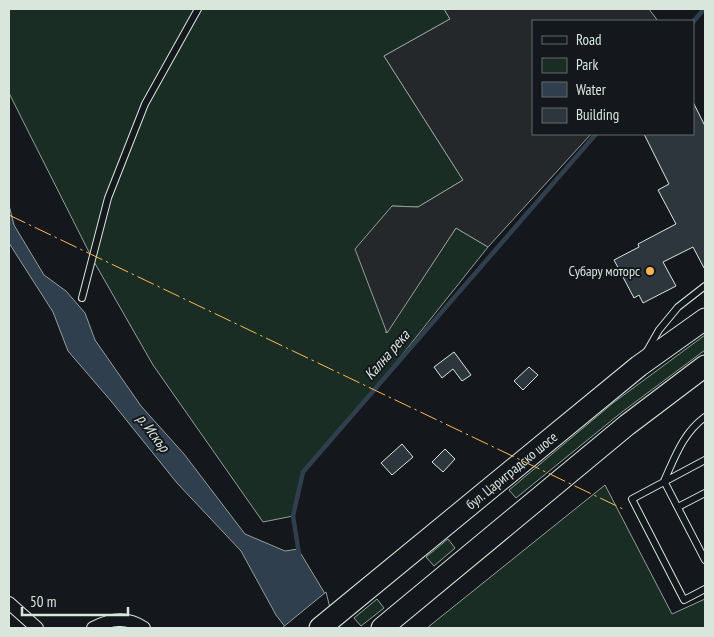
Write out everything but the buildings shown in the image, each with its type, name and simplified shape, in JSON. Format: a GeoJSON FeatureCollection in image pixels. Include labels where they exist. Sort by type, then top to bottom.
{"type":"FeatureCollection","features":[{"type":"Feature","properties":{"kind":"highway","name":"бул. Цариградско шосе"},"geometry":{"type":"LineString","coordinates":[[320,628],[639,366],[705,319]]}},
{"type":"Feature","properties":{"kind":"highway"},"geometry":{"type":"LineString","coordinates":[[382,628],[627,425],[705,366]]}},
{"type":"Feature","properties":{"kind":"street"},"geometry":{"type":"LineString","coordinates":[[9,603],[36,628]]}},
{"type":"Feature","properties":{"kind":"street"},"geometry":{"type":"LineString","coordinates":[[92,628],[113,621],[125,620],[136,622],[144,628]]}},
{"type":"Feature","properties":{"kind":"lane"},"geometry":{"type":"LineString","coordinates":[[82,298],[108,198],[142,113],[198,9]]}},
{"type":"Feature","properties":{"kind":"lane"},"geometry":{"type":"LineString","coordinates":[[639,366],[659,330],[678,307],[705,286]]}},
{"type":"Feature","properties":{"kind":"lane"},"geometry":{"type":"LineString","coordinates":[[664,482],[681,441],[705,417]]}},
{"type":"Feature","properties":{"kind":"lane"},"geometry":{"type":"LineString","coordinates":[[705,460],[632,498],[684,600],[705,589]]}},
{"type":"Feature","properties":{"kind":"lane"},"geometry":{"type":"LineString","coordinates":[[664,482],[705,560]]}},
{"type":"Feature","properties":{"kind":"lane"},"geometry":{"type":"LineString","coordinates":[[678,507],[705,493]]}},
{"type":"Feature","properties":{"kind":"green space"},"geometry":{"type":"Polygon","coordinates":[[[9,9],[444,9],[450,19],[384,56],[463,180],[418,207],[392,206],[386,333],[456,228],[488,247],[374,390],[303,472],[293,516],[263,522],[153,365],[93,260],[9,93],[9,9]]]}},
{"type":"Feature","properties":{"kind":"green space"},"geometry":{"type":"Polygon","coordinates":[[[705,335],[705,350],[622,412],[516,498],[509,490],[613,403],[705,335]]]}},
{"type":"Feature","properties":{"kind":"green space"},"geometry":{"type":"Polygon","coordinates":[[[605,485],[672,614],[705,599],[705,628],[427,628],[605,485]]]}},
{"type":"Feature","properties":{"kind":"green space"},"geometry":{"type":"Polygon","coordinates":[[[448,539],[455,548],[434,566],[426,557],[448,539]]]}},
{"type":"Feature","properties":{"kind":"green space"},"geometry":{"type":"Polygon","coordinates":[[[377,599],[384,608],[361,626],[354,618],[377,599]]]}},
{"type":"Feature","properties":{"kind":"shaded area"},"geometry":{"type":"Polygon","coordinates":[[[444,9],[649,9],[657,20],[532,20],[532,135],[590,135],[488,247],[456,228],[387,333],[355,249],[392,206],[418,207],[463,180],[384,56],[450,19],[444,9]]]}},
{"type":"Feature","properties":{"kind":"water","name":"р. Искър"},"geometry":{"type":"Polygon","coordinates":[[[9,205],[14,225],[44,275],[66,291],[85,313],[95,340],[141,406],[184,454],[245,534],[285,551],[298,549],[324,592],[332,628],[286,628],[276,615],[241,551],[177,483],[68,351],[53,312],[9,243],[9,205]]]}},
{"type":"Feature","properties":{"kind":"pier"},"geometry":{"type":"Polygon","coordinates":[[[326,592],[335,628],[282,628],[326,592]]]}},
{"type":"Feature","properties":{"kind":"waterway","name":"Кална река"},"geometry":{"type":"LineString","coordinates":[[694,21],[704,9]]}},
{"type":"Feature","properties":{"kind":"waterway","name":"Кална река"},"geometry":{"type":"LineString","coordinates":[[299,554],[293,516],[303,472],[595,135]]}},
{"type":"Feature","properties":{"kind":"power"},"geometry":{"type":"LineString","coordinates":[[9,215],[623,509]]}},
{"type":"Feature","properties":{"kind":"place","name":"Субару моторс"},"geometry":{"type":"Point","coordinates":[650,271]}}]}
